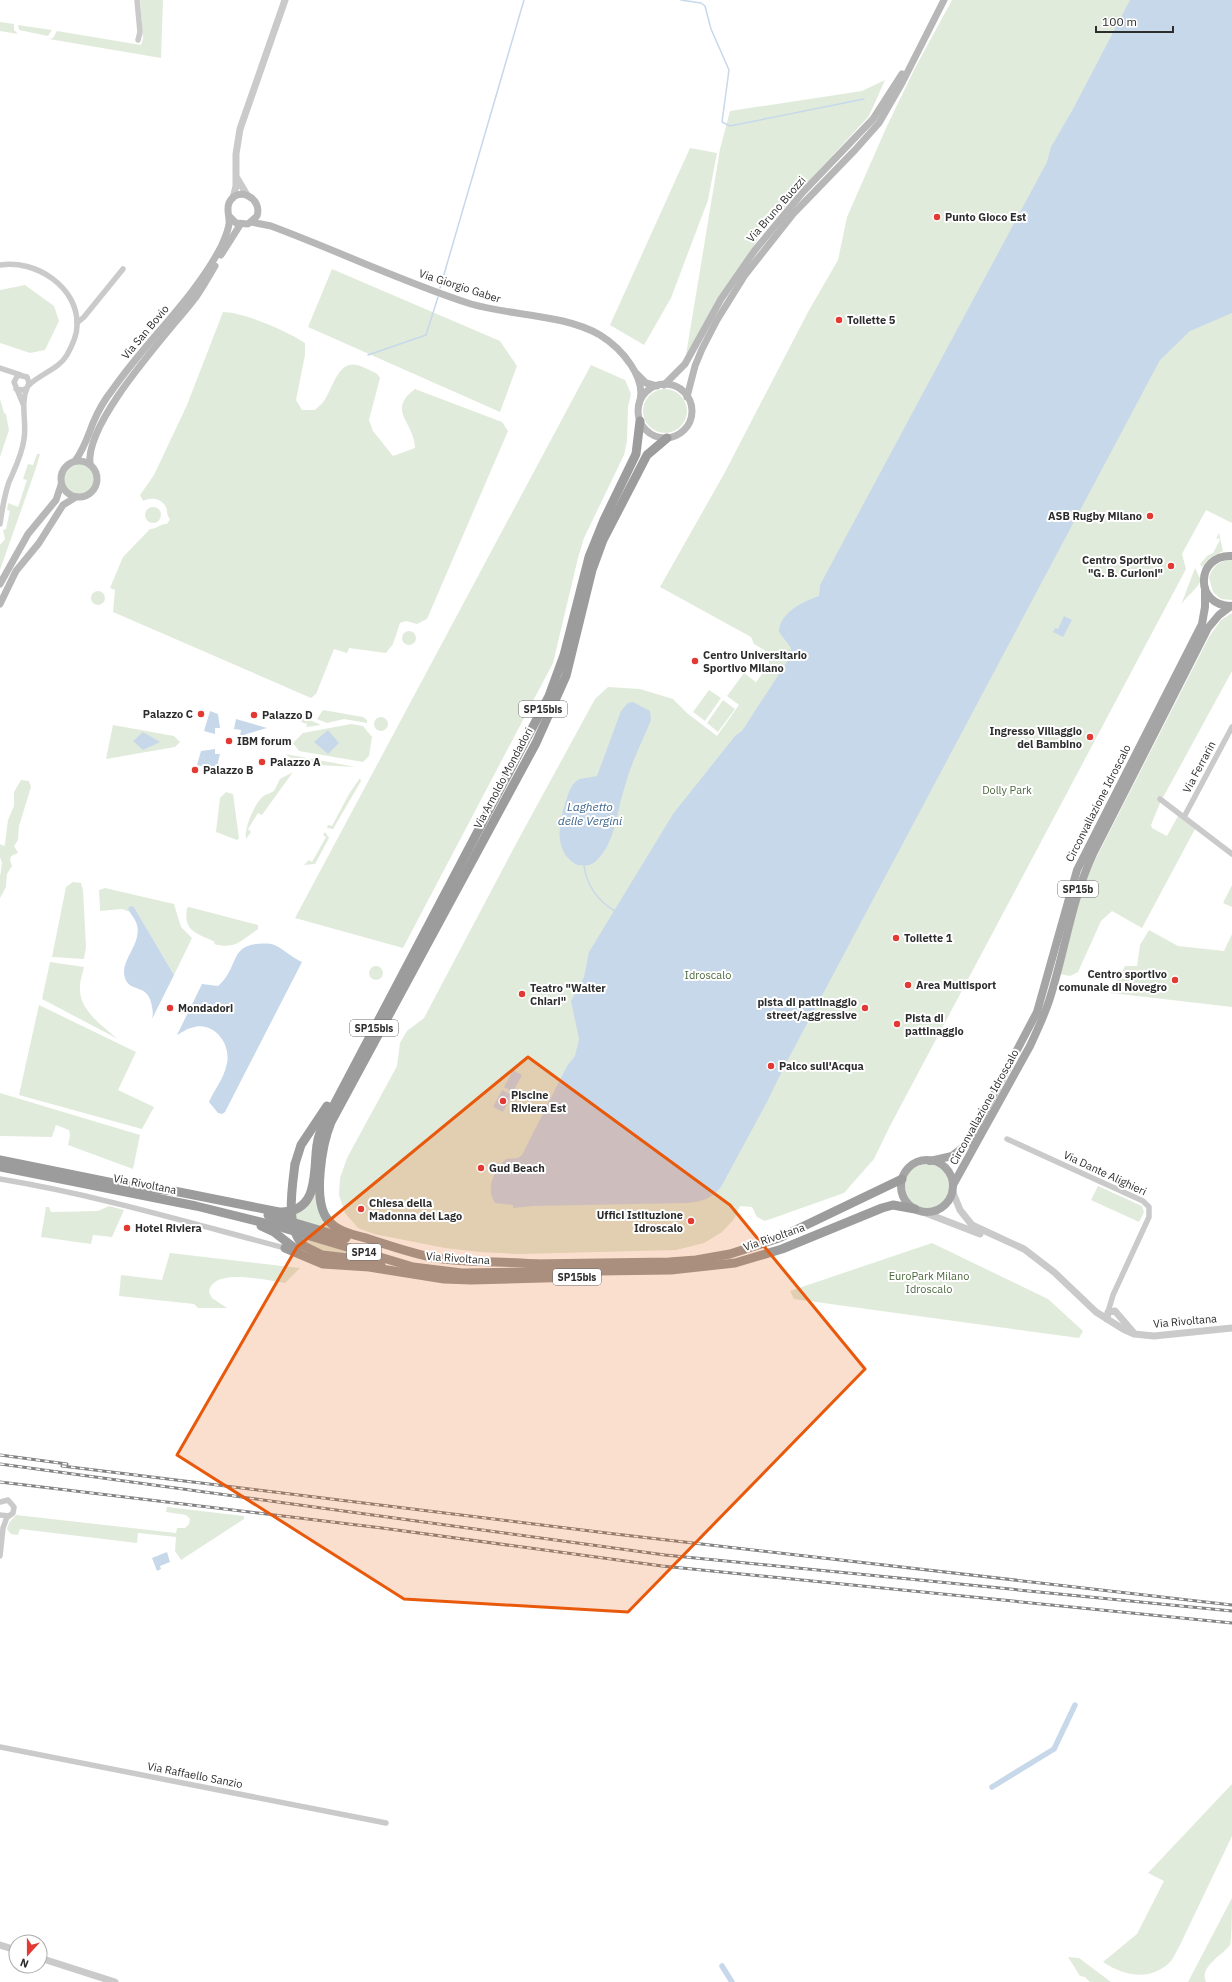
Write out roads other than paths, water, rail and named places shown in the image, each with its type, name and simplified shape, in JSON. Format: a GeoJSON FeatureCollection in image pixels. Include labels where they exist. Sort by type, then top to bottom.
{"type":"FeatureCollection","features":[{"type":"Feature","properties":{"kind":"highway","name":"Via Arnoldo Mondadori"},"geometry":{"type":"LineString","coordinates":[[348,1077],[547,702],[564,655],[580,587],[591,550],[606,514],[636,454],[640,421]]}},
{"type":"Feature","properties":{"kind":"highway","name":"Via Arnoldo Mondadori"},"geometry":{"type":"LineString","coordinates":[[537,1264],[450,1259],[415,1254],[343,1231],[333,1225],[326,1218],[321,1206],[322,1152],[330,1125],[536,742],[566,676],[592,570],[603,540],[647,455],[667,438]]}},
{"type":"Feature","properties":{"kind":"highway","name":"SP15bis"},"geometry":{"type":"LineString","coordinates":[[348,1077],[334,1093],[301,1145],[295,1164],[292,1222],[297,1237],[304,1246],[322,1255],[362,1259],[419,1275],[471,1280],[575,1278],[690,1272],[718,1268],[734,1263]]}},
{"type":"Feature","properties":{"kind":"highway","name":"SP15bis"},"geometry":{"type":"LineString","coordinates":[[133,1187],[188,1194],[271,1212],[286,1212],[300,1207],[308,1198],[313,1188],[316,1151],[321,1131],[348,1077]]}},
{"type":"Feature","properties":{"kind":"highway"},"geometry":{"type":"LineString","coordinates":[[0,1156],[35,1168]]}},
{"type":"Feature","properties":{"kind":"highway","name":"Via Rivoltana"},"geometry":{"type":"LineString","coordinates":[[0,1160],[269,1216],[417,1259],[469,1265],[669,1262],[730,1254],[779,1238],[902,1179]]}},
{"type":"Feature","properties":{"kind":"highway","name":"Via Rivoltana"},"geometry":{"type":"LineString","coordinates":[[0,1167],[205,1209],[277,1226],[413,1267],[445,1272],[504,1273],[671,1270],[734,1263],[782,1249],[882,1208],[898,1205],[919,1210]]}},
{"type":"Feature","properties":{"kind":"highway","name":"SP14"},"geometry":{"type":"LineString","coordinates":[[0,1172],[41,1176]]}},
{"type":"Feature","properties":{"kind":"highway","name":"SP14"},"geometry":{"type":"LineString","coordinates":[[205,1209],[222,1216],[268,1229],[306,1257],[323,1264],[369,1268],[419,1275]]}},
{"type":"Feature","properties":{"kind":"highway"},"geometry":{"type":"LineString","coordinates":[[284,1248],[306,1257]]}},
{"type":"Feature","properties":{"kind":"main road","name":"Via Bruno Buozzi"},"geometry":{"type":"LineString","coordinates":[[687,397],[695,366],[702,349],[717,320],[745,275],[793,214],[874,129],[899,89],[944,0]]}},
{"type":"Feature","properties":{"kind":"main road","name":"Via Bruno Buozzi"},"geometry":{"type":"LineString","coordinates":[[661,385],[684,364],[721,299],[755,250],[803,192],[873,119],[916,54]]}},
{"type":"Feature","properties":{"kind":"main road"},"geometry":{"type":"LineString","coordinates":[[229,216],[233,221],[240,225],[251,222],[258,213],[256,201],[247,195],[242,194],[233,198]]}},
{"type":"Feature","properties":{"kind":"main road","name":"Via San Bovio"},"geometry":{"type":"LineString","coordinates":[[0,584],[28,534],[56,500],[61,485],[60,478],[63,470],[67,465],[75,461],[84,446],[98,412],[113,388],[190,295],[210,265],[226,234],[229,216],[228,206],[233,198]]}},
{"type":"Feature","properties":{"kind":"main road","name":"Via Giorgio Gaber"},"geometry":{"type":"LineString","coordinates":[[258,213],[271,226]]}},
{"type":"Feature","properties":{"kind":"main road","name":"Via Giorgio Gaber"},"geometry":{"type":"LineString","coordinates":[[251,222],[271,226],[388,273],[472,304],[575,324],[594,331],[622,351],[633,370],[642,391],[639,404]]}},
{"type":"Feature","properties":{"kind":"main road","name":"Via San Bovio"},"geometry":{"type":"LineString","coordinates":[[0,604],[16,571],[39,543],[63,505],[76,497],[87,495],[96,485],[96,472],[90,464],[90,447],[100,425],[141,363],[196,297],[240,225]]}},
{"type":"Feature","properties":{"kind":"main road","name":"Via Giorgio Gaber"},"geometry":{"type":"LineString","coordinates":[[633,370],[646,383],[661,385]]}},
{"type":"Feature","properties":{"kind":"main road"},"geometry":{"type":"LineString","coordinates":[[661,385],[678,389],[687,397]]}},
{"type":"Feature","properties":{"kind":"main road","name":"SP15bis"},"geometry":{"type":"LineString","coordinates":[[640,421],[638,412],[639,404],[647,391],[661,385]]}},
{"type":"Feature","properties":{"kind":"main road","name":"SP15bis"},"geometry":{"type":"LineString","coordinates":[[667,438],[678,434],[689,423],[692,411],[687,397]]}},
{"type":"Feature","properties":{"kind":"main road"},"geometry":{"type":"LineString","coordinates":[[640,421],[644,428],[651,434],[667,438]]}},
{"type":"Feature","properties":{"kind":"main road"},"geometry":{"type":"LineString","coordinates":[[75,461],[84,461],[90,464]]}},
{"type":"Feature","properties":{"kind":"main road"},"geometry":{"type":"LineString","coordinates":[[61,485],[66,492],[76,497]]}},
{"type":"Feature","properties":{"kind":"main road","name":"SP15b"},"geometry":{"type":"LineString","coordinates":[[1232,556],[1217,559],[1208,566],[1204,577],[1205,589],[1215,602],[1232,606]]}},
{"type":"Feature","properties":{"kind":"main road","name":"Circonvallazione Idroscalo"},"geometry":{"type":"LineString","coordinates":[[930,1161],[954,1155],[968,1143],[1031,1026],[1042,999],[1077,870],[1202,624],[1205,607],[1205,589]]}},
{"type":"Feature","properties":{"kind":"main road","name":"Circonvallazione Idroscalo"},"geometry":{"type":"LineString","coordinates":[[953,1188],[1040,1026],[1050,1000],[1078,890],[1093,854],[1208,628],[1218,615],[1232,606]]}},
{"type":"Feature","properties":{"kind":"main road","name":"Via Rivoltana"},"geometry":{"type":"LineString","coordinates":[[902,1179],[907,1170],[920,1162],[930,1161],[939,1164],[947,1170],[953,1188],[949,1200],[942,1207],[933,1211],[919,1210]]}},
{"type":"Feature","properties":{"kind":"main road"},"geometry":{"type":"LineString","coordinates":[[902,1179],[904,1198],[919,1210]]}},
{"type":"Feature","properties":{"kind":"street"},"geometry":{"type":"LineString","coordinates":[[137,0],[140,32],[138,40]]}},
{"type":"Feature","properties":{"kind":"street"},"geometry":{"type":"LineString","coordinates":[[233,198],[237,178],[236,154],[240,129],[285,0]]}},
{"type":"Feature","properties":{"kind":"street"},"geometry":{"type":"LineString","coordinates":[[237,178],[247,195]]}},
{"type":"Feature","properties":{"kind":"street"},"geometry":{"type":"LineString","coordinates":[[0,265],[18,264],[29,266],[54,280],[70,297],[77,323],[74,341],[66,357],[56,367],[44,373],[28,387],[21,390],[16,389]]}},
{"type":"Feature","properties":{"kind":"street"},"geometry":{"type":"LineString","coordinates":[[77,323],[84,317],[123,269]]}},
{"type":"Feature","properties":{"kind":"street"},"geometry":{"type":"LineString","coordinates":[[0,368],[23,375],[28,379],[24,406],[24,440],[20,456],[6,492],[0,524]]}},
{"type":"Feature","properties":{"kind":"street"},"geometry":{"type":"LineString","coordinates":[[0,368],[14,382],[24,406]]}},
{"type":"Feature","properties":{"kind":"street"},"geometry":{"type":"LineString","coordinates":[[14,382],[15,378],[23,375],[44,373]]}},
{"type":"Feature","properties":{"kind":"street","name":"Via Ferrarin"},"geometry":{"type":"LineString","coordinates":[[1184,817],[1232,727]]}},
{"type":"Feature","properties":{"kind":"street"},"geometry":{"type":"LineString","coordinates":[[1160,799],[1232,854]]}},
{"type":"Feature","properties":{"kind":"street","name":"Via Dante Alighieri"},"geometry":{"type":"LineString","coordinates":[[1008,1139],[1143,1201],[1148,1205],[1150,1210],[1149,1217],[1112,1295],[1111,1315]]}},
{"type":"Feature","properties":{"kind":"street"},"geometry":{"type":"LineString","coordinates":[[0,1180],[50,1188],[105,1200],[284,1248]]}},
{"type":"Feature","properties":{"kind":"street","name":"Via Rivoltana"},"geometry":{"type":"LineString","coordinates":[[953,1188],[960,1210],[972,1225],[1024,1250],[1054,1272],[1092,1308],[1111,1315],[1140,1335],[1169,1335],[1232,1328]]}},
{"type":"Feature","properties":{"kind":"street","name":"Via Rivoltana"},"geometry":{"type":"LineString","coordinates":[[919,1210],[963,1226],[1040,1261]]}},
{"type":"Feature","properties":{"kind":"street"},"geometry":{"type":"LineString","coordinates":[[0,1502],[8,1500],[13,1504],[13,1513],[8,1517],[3,1528],[0,1556]]}},
{"type":"Feature","properties":{"kind":"street"},"geometry":{"type":"LineString","coordinates":[[3,1528],[0,1515],[8,1517]]}},
{"type":"Feature","properties":{"kind":"street","name":"Via Raffaello Sanzio"},"geometry":{"type":"LineString","coordinates":[[0,1747],[386,1823]]}},
{"type":"Feature","properties":{"kind":"street"},"geometry":{"type":"LineString","coordinates":[[48,1961],[115,1982]]}},
{"type":"Feature","properties":{"kind":"water","name":"Idroscalo"},"geometry":{"type":"Polygon","coordinates":[[[1130,0],[1232,0],[1232,313],[1190,331],[1160,360],[721,1187],[705,1199],[686,1203],[533,1206],[513,1208],[513,1205],[495,1203],[492,1197],[491,1186],[495,1174],[506,1159],[518,1158],[522,1155],[567,1066],[575,1056],[579,1039],[571,1001],[584,977],[589,952],[673,814],[735,736],[742,731],[790,657],[791,648],[779,632],[783,619],[793,609],[806,601],[819,596],[820,585],[1047,162],[1051,147],[1073,109],[1130,0]]]}},
{"type":"Feature","properties":{"kind":"water"},"geometry":{"type":"Polygon","coordinates":[[[1064,616],[1072,620],[1063,637],[1053,632],[1055,628],[1058,629],[1064,616]]]}},
{"type":"Feature","properties":{"kind":"water","name":"Laghetto delle Vergini"},"geometry":{"type":"Polygon","coordinates":[[[633,702],[650,711],[651,720],[627,777],[612,835],[603,853],[595,862],[588,865],[577,865],[564,853],[561,846],[561,821],[568,794],[571,787],[578,780],[597,776],[621,711],[628,703],[633,702]]]}},
{"type":"Feature","properties":{"kind":"water"},"geometry":{"type":"Polygon","coordinates":[[[210,711],[218,714],[220,728],[215,728],[215,734],[204,731],[210,711]]]}},
{"type":"Feature","properties":{"kind":"water"},"geometry":{"type":"Polygon","coordinates":[[[236,719],[267,728],[240,736],[241,730],[234,729],[236,719]]]}},
{"type":"Feature","properties":{"kind":"water"},"geometry":{"type":"Polygon","coordinates":[[[328,730],[339,743],[328,754],[314,742],[328,730]]]}},
{"type":"Feature","properties":{"kind":"water"},"geometry":{"type":"Polygon","coordinates":[[[143,732],[160,742],[143,750],[133,741],[143,732]]]}},
{"type":"Feature","properties":{"kind":"water"},"geometry":{"type":"Polygon","coordinates":[[[215,749],[215,754],[220,754],[216,770],[197,765],[201,751],[215,749]]]}},
{"type":"Feature","properties":{"kind":"water"},"geometry":{"type":"Polygon","coordinates":[[[130,906],[134,907],[174,975],[152,1019],[152,1007],[147,994],[131,986],[127,983],[125,978],[125,965],[134,946],[138,932],[134,918],[128,909],[130,906]]]}},
{"type":"Feature","properties":{"kind":"water"},"geometry":{"type":"Polygon","coordinates":[[[257,944],[272,944],[302,962],[225,1112],[222,1114],[218,1113],[209,1102],[226,1069],[228,1055],[223,1041],[213,1030],[199,1026],[185,1030],[177,1035],[202,984],[218,986],[225,978],[241,950],[248,946],[257,944]]]}},
{"type":"Feature","properties":{"kind":"water","name":"Piscine Riviera Est"},"geometry":{"type":"Polygon","coordinates":[[[513,1070],[522,1075],[513,1092],[504,1087],[513,1070]]]}},
{"type":"Feature","properties":{"kind":"water","name":"Piscine Riviera Est"},"geometry":{"type":"Polygon","coordinates":[[[502,1090],[512,1095],[503,1112],[493,1107],[502,1090]]]}},
{"type":"Feature","properties":{"kind":"water"},"geometry":{"type":"Polygon","coordinates":[[[167,1552],[170,1562],[160,1566],[161,1569],[157,1571],[152,1558],[167,1552]]]}},
{"type":"Feature","properties":{"kind":"waterway"},"geometry":{"type":"LineString","coordinates":[[440,288],[524,0]]}},
{"type":"Feature","properties":{"kind":"waterway"},"geometry":{"type":"LineString","coordinates":[[681,0],[701,3],[705,6],[711,29],[729,70],[722,122],[730,126],[864,99]]}},
{"type":"Feature","properties":{"kind":"waterway"},"geometry":{"type":"LineString","coordinates":[[368,355],[426,335],[438,297]]}},
{"type":"Feature","properties":{"kind":"waterway"},"geometry":{"type":"LineString","coordinates":[[584,866],[585,873],[594,892],[603,902],[615,911]]}},
{"type":"Feature","properties":{"kind":"waterway"},"geometry":{"type":"LineString","coordinates":[[992,1787],[1054,1749],[1075,1705]]}},
{"type":"Feature","properties":{"kind":"waterway"},"geometry":{"type":"LineString","coordinates":[[722,1966],[732,1982]]}},
{"type":"Feature","properties":{"kind":"railway"},"geometry":{"type":"LineString","coordinates":[[0,1455],[67,1464]]}},
{"type":"Feature","properties":{"kind":"railway"},"geometry":{"type":"LineString","coordinates":[[0,1464],[665,1555],[1232,1611]]}},
{"type":"Feature","properties":{"kind":"railway"},"geometry":{"type":"LineString","coordinates":[[62,1466],[615,1534],[1232,1605]]}},
{"type":"Feature","properties":{"kind":"railway"},"geometry":{"type":"LineString","coordinates":[[0,1482],[382,1528],[662,1566],[1232,1623]]}},
{"type":"Feature","properties":{"kind":"place","name":"Punto Gioco Est"},"geometry":{"type":"Point","coordinates":[937,217]}},
{"type":"Feature","properties":{"kind":"place","name":"Toilette 5"},"geometry":{"type":"Point","coordinates":[839,320]}},
{"type":"Feature","properties":{"kind":"place","name":"ASB Rugby Milano"},"geometry":{"type":"Point","coordinates":[1150,516]}},
{"type":"Feature","properties":{"kind":"place","name":"Centro Sportivo \"G. B. Curioni\""},"geometry":{"type":"Point","coordinates":[1171,566]}},
{"type":"Feature","properties":{"kind":"place","name":"Centro Universitario Sportivo Milano"},"geometry":{"type":"Point","coordinates":[695,661]}},
{"type":"Feature","properties":{"kind":"place","name":"Palazzo C"},"geometry":{"type":"Point","coordinates":[201,714]}},
{"type":"Feature","properties":{"kind":"place","name":"Palazzo D"},"geometry":{"type":"Point","coordinates":[254,715]}},
{"type":"Feature","properties":{"kind":"place","name":"Ingresso Villaggio del Bambino"},"geometry":{"type":"Point","coordinates":[1090,737]}},
{"type":"Feature","properties":{"kind":"place","name":"IBM forum"},"geometry":{"type":"Point","coordinates":[229,741]}},
{"type":"Feature","properties":{"kind":"place","name":"Palazzo A"},"geometry":{"type":"Point","coordinates":[262,762]}},
{"type":"Feature","properties":{"kind":"place","name":"Palazzo B"},"geometry":{"type":"Point","coordinates":[195,770]}},
{"type":"Feature","properties":{"kind":"place","name":"Toilette 1"},"geometry":{"type":"Point","coordinates":[896,938]}},
{"type":"Feature","properties":{"kind":"place","name":"Centro sportivo comunale di Novegro"},"geometry":{"type":"Point","coordinates":[1175,980]}},
{"type":"Feature","properties":{"kind":"place","name":"Area Multisport"},"geometry":{"type":"Point","coordinates":[908,985]}},
{"type":"Feature","properties":{"kind":"place","name":"Teatro \"Walter Chiari\""},"geometry":{"type":"Point","coordinates":[522,994]}},
{"type":"Feature","properties":{"kind":"place","name":"Mondadori"},"geometry":{"type":"Point","coordinates":[170,1008]}},
{"type":"Feature","properties":{"kind":"place","name":"pista di pattinaggio street/aggressive"},"geometry":{"type":"Point","coordinates":[865,1008]}},
{"type":"Feature","properties":{"kind":"place","name":"Pista di pattinaggio"},"geometry":{"type":"Point","coordinates":[897,1024]}},
{"type":"Feature","properties":{"kind":"place","name":"Palco sull'Acqua"},"geometry":{"type":"Point","coordinates":[771,1066]}},
{"type":"Feature","properties":{"kind":"place","name":"Piscine Riviera Est"},"geometry":{"type":"Point","coordinates":[503,1101]}},
{"type":"Feature","properties":{"kind":"place","name":"Gud Beach"},"geometry":{"type":"Point","coordinates":[481,1168]}},
{"type":"Feature","properties":{"kind":"place","name":"Chiesa della Madonna del Lago"},"geometry":{"type":"Point","coordinates":[361,1209]}},
{"type":"Feature","properties":{"kind":"place","name":"Uffici Istituzione Idroscalo"},"geometry":{"type":"Point","coordinates":[691,1221]}},
{"type":"Feature","properties":{"kind":"place","name":"Hotel Riviera"},"geometry":{"type":"Point","coordinates":[127,1228]}},
{"type":"Feature","properties":{"kind":"park label","name":"Dolly Park"},"geometry":{"type":"Point","coordinates":[1007,790]}},
{"type":"Feature","properties":{"kind":"park label","name":"EuroPark Milano Idroscalo"},"geometry":{"type":"Point","coordinates":[929,1282]}}]}
